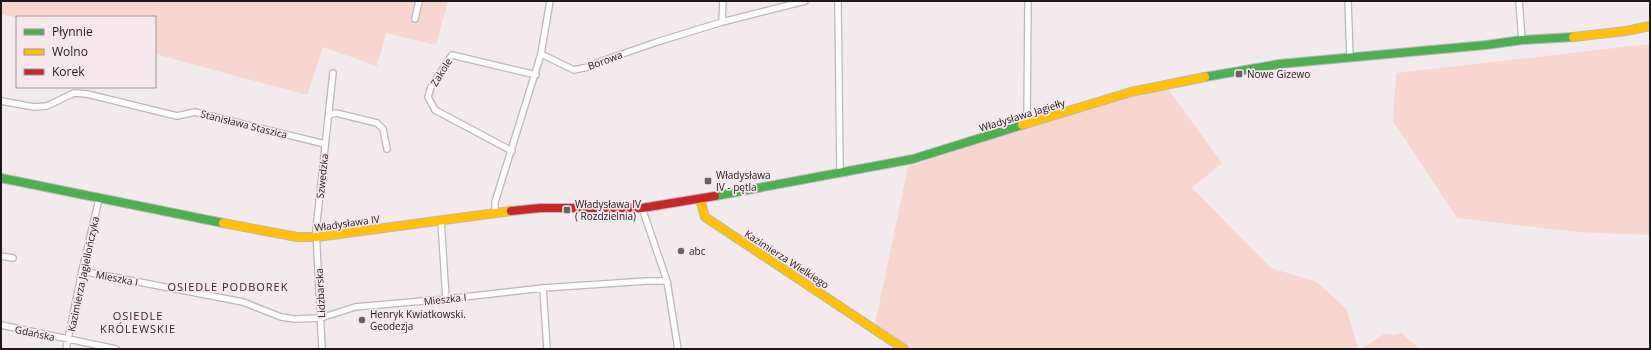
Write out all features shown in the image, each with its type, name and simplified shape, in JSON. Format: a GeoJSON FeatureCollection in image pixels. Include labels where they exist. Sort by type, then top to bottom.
{"type":"FeatureCollection","features":[{"type":"Feature","properties":{"kind":"street"},"geometry":{"type":"LineString","coordinates":[[415,18],[419,1]]}},
{"type":"Feature","properties":{"kind":"street"},"geometry":{"type":"LineString","coordinates":[[495,212],[495,202],[536,75],[550,1]]}},
{"type":"Feature","properties":{"kind":"street"},"geometry":{"type":"LineString","coordinates":[[722,22],[723,1]]}},
{"type":"Feature","properties":{"kind":"street","name":"Borowa"},"geometry":{"type":"LineString","coordinates":[[541,54],[574,70],[588,67],[657,42],[722,22],[804,1]]}},
{"type":"Feature","properties":{"kind":"street"},"geometry":{"type":"LineString","coordinates":[[838,1],[840,172]]}},
{"type":"Feature","properties":{"kind":"street"},"geometry":{"type":"LineString","coordinates":[[1027,124],[1028,1]]}},
{"type":"Feature","properties":{"kind":"street"},"geometry":{"type":"LineString","coordinates":[[1348,1],[1350,57]]}},
{"type":"Feature","properties":{"kind":"street"},"geometry":{"type":"LineString","coordinates":[[1519,1],[1522,40]]}},
{"type":"Feature","properties":{"kind":"street","name":"Władysława Jagiełły"},"geometry":{"type":"LineString","coordinates":[[700,199],[913,159],[1131,92],[1164,84],[1279,64],[1626,31],[1650,26]]}},
{"type":"Feature","properties":{"kind":"street","name":"Zakole"},"geometry":{"type":"LineString","coordinates":[[512,151],[435,110],[428,97],[431,88],[452,55],[536,75]]}},
{"type":"Feature","properties":{"kind":"street","name":"Szwedzka"},"geometry":{"type":"LineString","coordinates":[[317,237],[316,230],[333,73]]}},
{"type":"Feature","properties":{"kind":"street","name":"Stanisława Staszica"},"geometry":{"type":"LineString","coordinates":[[1,102],[41,107],[47,106],[74,93],[87,94],[177,116],[195,112],[325,144]]}},
{"type":"Feature","properties":{"kind":"street"},"geometry":{"type":"LineString","coordinates":[[329,115],[336,113],[378,123],[383,129],[387,149]]}},
{"type":"Feature","properties":{"kind":"street","name":"Władysława IV"},"geometry":{"type":"LineString","coordinates":[[1,178],[99,199],[297,237],[317,237],[495,212],[540,208],[642,208],[700,199]]}},
{"type":"Feature","properties":{"kind":"street","name":"Kazimierza Jagiellończyka"},"geometry":{"type":"LineString","coordinates":[[66,349],[99,199]]}},
{"type":"Feature","properties":{"kind":"street","name":"Kazimierza Wielkiego"},"geometry":{"type":"LineString","coordinates":[[700,199],[705,217],[904,349]]}},
{"type":"Feature","properties":{"kind":"street"},"geometry":{"type":"LineString","coordinates":[[642,208],[667,281],[678,349]]}},
{"type":"Feature","properties":{"kind":"street"},"geometry":{"type":"LineString","coordinates":[[441,220],[446,299]]}},
{"type":"Feature","properties":{"kind":"street","name":"Lidzbarska"},"geometry":{"type":"LineString","coordinates":[[317,237],[322,349]]}},
{"type":"Feature","properties":{"kind":"street"},"geometry":{"type":"LineString","coordinates":[[1,256],[13,258]]}},
{"type":"Feature","properties":{"kind":"street","name":"Mieszka I"},"geometry":{"type":"LineString","coordinates":[[82,271],[243,302],[281,317],[295,319],[321,318],[354,307],[446,299],[543,288],[667,281]]}},
{"type":"Feature","properties":{"kind":"street"},"geometry":{"type":"LineString","coordinates":[[543,288],[547,349]]}},
{"type":"Feature","properties":{"kind":"street","name":"Gdańska"},"geometry":{"type":"LineString","coordinates":[[1,325],[116,349]]}},
{"type":"Feature","properties":{"kind":"shaded area"},"geometry":{"type":"Polygon","coordinates":[[[1,1],[448,1],[436,45],[386,33],[377,66],[323,47],[307,95],[156,54],[156,16],[16,16],[16,18],[1,14],[1,1]]]}},
{"type":"Feature","properties":{"kind":"shaded area"},"geometry":{"type":"Polygon","coordinates":[[[1650,44],[1650,235],[1577,232],[1457,218],[1393,121],[1396,73],[1650,44]]]}},
{"type":"Feature","properties":{"kind":"shaded area"},"geometry":{"type":"Polygon","coordinates":[[[1164,84],[1222,163],[1192,188],[1271,268],[1317,282],[1347,310],[1358,349],[904,349],[874,329],[908,167],[1131,92],[1164,84]]]}},
{"type":"Feature","properties":{"kind":"shaded area"},"geometry":{"type":"Polygon","coordinates":[[[1401,333],[1420,349],[1361,349],[1384,334],[1392,335],[1401,333]]]}},
{"type":"Feature","properties":{"kind":"traffic: fast"},"geometry":{"type":"LineString","coordinates":[[1205,77],[1279,64],[1486,45],[1522,40],[1573,37]]}},
{"type":"Feature","properties":{"kind":"traffic: fast"},"geometry":{"type":"LineString","coordinates":[[715,196],[913,159],[1022,125]]}},
{"type":"Feature","properties":{"kind":"traffic: fast"},"geometry":{"type":"LineString","coordinates":[[1,178],[223,223]]}},
{"type":"Feature","properties":{"kind":"traffic: slow"},"geometry":{"type":"LineString","coordinates":[[1573,37],[1626,31],[1650,26]]}},
{"type":"Feature","properties":{"kind":"traffic: slow"},"geometry":{"type":"LineString","coordinates":[[1022,125],[1131,92],[1205,77]]}},
{"type":"Feature","properties":{"kind":"traffic: slow"},"geometry":{"type":"LineString","coordinates":[[700,199],[705,217],[904,349]]}},
{"type":"Feature","properties":{"kind":"traffic: slow"},"geometry":{"type":"LineString","coordinates":[[223,223],[297,237],[317,237],[511,211]]}},
{"type":"Feature","properties":{"kind":"traffic: jam"},"geometry":{"type":"LineString","coordinates":[[511,211],[540,208],[642,208],[715,196]]}},
{"type":"Feature","properties":{"kind":"place","name":"Nowe Gizewo"},"geometry":{"type":"Point","coordinates":[1239,74]}},
{"type":"Feature","properties":{"kind":"place","name":"Władysława IV - pętla"},"geometry":{"type":"Point","coordinates":[708,181]}},
{"type":"Feature","properties":{"kind":"place","name":"Władysława IV ( Rozdzielnia)"},"geometry":{"type":"Point","coordinates":[567,210]}},
{"type":"Feature","properties":{"kind":"place","name":"abc"},"geometry":{"type":"Point","coordinates":[681,251]}},
{"type":"Feature","properties":{"kind":"place","name":"Henryk Kwiatkowski. Geodezja"},"geometry":{"type":"Point","coordinates":[362,320]}},
{"type":"Feature","properties":{"kind":"district","name":"OSIEDLE PODBOREK"},"geometry":{"type":"Point","coordinates":[228,286]}},
{"type":"Feature","properties":{"kind":"district","name":"OSIEDLE KRÓLEWSKIE"},"geometry":{"type":"Point","coordinates":[138,321]}}]}
